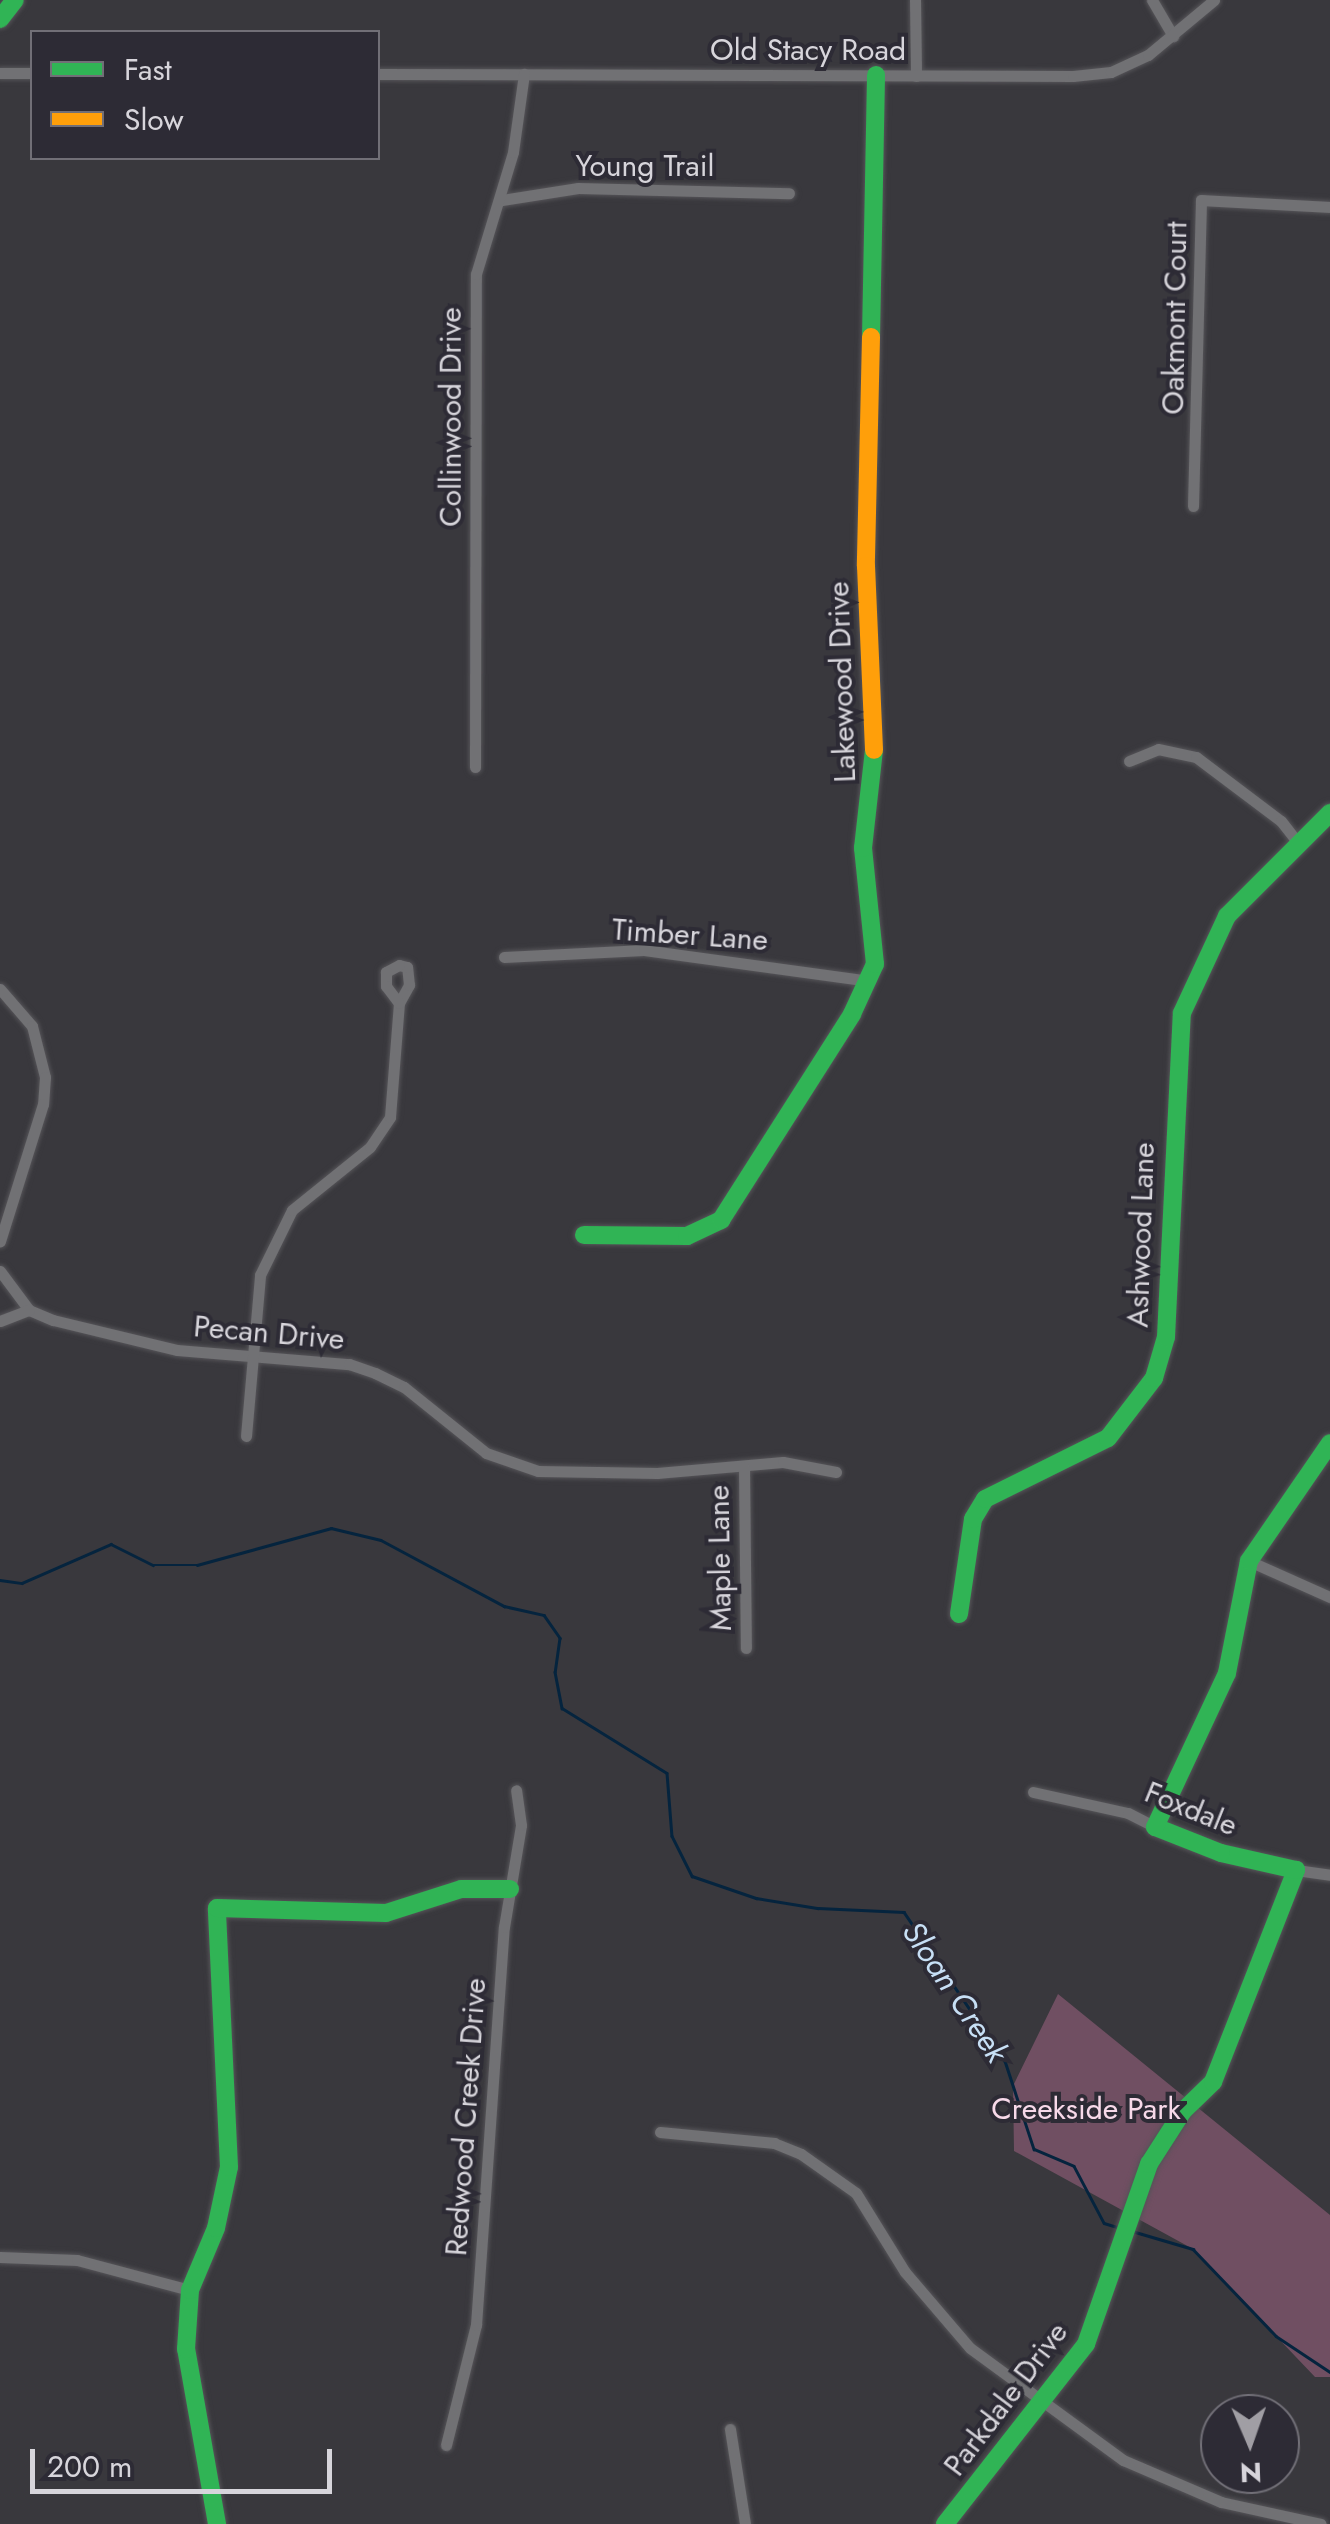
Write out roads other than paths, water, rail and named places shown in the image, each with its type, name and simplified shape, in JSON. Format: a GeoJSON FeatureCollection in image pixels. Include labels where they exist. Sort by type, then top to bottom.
{"type":"FeatureCollection","features":[{"type":"Feature","properties":{"kind":"street"},"geometry":{"type":"LineString","coordinates":[[0,20],[15,0]]}},
{"type":"Feature","properties":{"kind":"street"},"geometry":{"type":"LineString","coordinates":[[914,0],[916,76]]}},
{"type":"Feature","properties":{"kind":"street"},"geometry":{"type":"LineString","coordinates":[[1152,0],[1173,36]]}},
{"type":"Feature","properties":{"kind":"street","name":"Old Stacy Road"},"geometry":{"type":"LineString","coordinates":[[380,74],[916,76],[1111,72],[1173,36],[1214,0]]}},
{"type":"Feature","properties":{"kind":"street"},"geometry":{"type":"LineString","coordinates":[[0,73],[30,73]]}},
{"type":"Feature","properties":{"kind":"street","name":"Collinwood Drive"},"geometry":{"type":"LineString","coordinates":[[474,767],[476,274],[502,200],[524,74]]}},
{"type":"Feature","properties":{"kind":"street","name":"Lakewood Drive"},"geometry":{"type":"LineString","coordinates":[[584,1235],[687,1236],[721,1220],[870,981],[876,939],[863,848],[875,766],[866,566],[876,75]]}},
{"type":"Feature","properties":{"kind":"street","name":"Young Trail"},"geometry":{"type":"LineString","coordinates":[[502,200],[578,188],[789,193]]}},
{"type":"Feature","properties":{"kind":"street","name":"Oakmont Court"},"geometry":{"type":"LineString","coordinates":[[1193,506],[1202,200],[1330,207]]}},
{"type":"Feature","properties":{"kind":"street"},"geometry":{"type":"LineString","coordinates":[[1129,761],[1158,749],[1196,757],[1282,820],[1299,844]]}},
{"type":"Feature","properties":{"kind":"street","name":"Ashwood Lane"},"geometry":{"type":"LineString","coordinates":[[959,1614],[972,1519],[985,1498],[1108,1438],[1154,1378],[1166,1337],[1182,1014],[1227,916],[1330,813]]}},
{"type":"Feature","properties":{"kind":"street","name":"Timber Lane"},"geometry":{"type":"LineString","coordinates":[[504,957],[644,950],[870,981]]}},
{"type":"Feature","properties":{"kind":"street"},"geometry":{"type":"LineString","coordinates":[[0,989],[32,1026],[44,1077],[42,1104],[0,1241]]}},
{"type":"Feature","properties":{"kind":"street"},"geometry":{"type":"LineString","coordinates":[[246,1436],[260,1274],[273,1238],[292,1210],[370,1148],[390,1117],[399,1003]]}},
{"type":"Feature","properties":{"kind":"street"},"geometry":{"type":"LineString","coordinates":[[0,1271],[29,1310],[0,1322]]}},
{"type":"Feature","properties":{"kind":"street","name":"Pecan Drive"},"geometry":{"type":"LineString","coordinates":[[29,1310],[177,1350],[375,1372],[404,1387],[486,1453],[538,1471],[744,1467],[783,1462],[836,1472]]}},
{"type":"Feature","properties":{"kind":"street"},"geometry":{"type":"LineString","coordinates":[[1155,1827],[1227,1674],[1248,1561],[1330,1443]]}},
{"type":"Feature","properties":{"kind":"street","name":"Maple Lane"},"geometry":{"type":"LineString","coordinates":[[744,1467],[746,1648]]}},
{"type":"Feature","properties":{"kind":"street"},"geometry":{"type":"LineString","coordinates":[[1248,1561],[1330,1597]]}},
{"type":"Feature","properties":{"kind":"street","name":"Redwood Creek Drive"},"geometry":{"type":"LineString","coordinates":[[446,2445],[476,2326],[510,1889],[521,1825],[516,1790]]}},
{"type":"Feature","properties":{"kind":"street","name":"Foxdale"},"geometry":{"type":"LineString","coordinates":[[1033,1792],[1128,1812],[1220,1854],[1330,1875]]}},
{"type":"Feature","properties":{"kind":"street","name":"Parkdale Drive"},"geometry":{"type":"LineString","coordinates":[[946,2524],[1086,2344],[1108,2295],[1140,2188],[1172,2125],[1213,2082],[1296,1870]]}},
{"type":"Feature","properties":{"kind":"street"},"geometry":{"type":"LineString","coordinates":[[217,2524],[186,2348],[190,2290],[216,2228],[229,2167],[217,1908],[386,1913],[461,1889],[510,1889]]}},
{"type":"Feature","properties":{"kind":"street"},"geometry":{"type":"LineString","coordinates":[[660,2132],[774,2144],[818,2164],[856,2193],[904,2272],[970,2348],[1123,2460],[1221,2502],[1322,2524]]}},
{"type":"Feature","properties":{"kind":"street"},"geometry":{"type":"LineString","coordinates":[[0,2257],[77,2260],[190,2290]]}},
{"type":"Feature","properties":{"kind":"street"},"geometry":{"type":"LineString","coordinates":[[730,2428],[745,2524]]}},
{"type":"Feature","properties":{"kind":"waterway","name":"Sloan Creek"},"geometry":{"type":"LineString","coordinates":[[0,1580],[22,1583],[111,1544],[153,1565],[197,1565],[331,1528],[381,1540],[504,1606],[544,1615],[560,1638],[555,1672],[562,1708],[667,1773],[672,1836],[692,1876],[756,1898],[818,1908],[904,1912],[1005,2061],[1034,2149],[1074,2166],[1104,2223],[1120,2228]]}},
{"type":"Feature","properties":{"kind":"waterway","name":"Sloan Creek"},"geometry":{"type":"LineString","coordinates":[[1132,2231],[1193,2249],[1276,2336],[1330,2372]]}},
{"type":"Feature","properties":{"kind":"park label","name":"Creekside Park"},"geometry":{"type":"Point","coordinates":[1086,2109]}}]}
